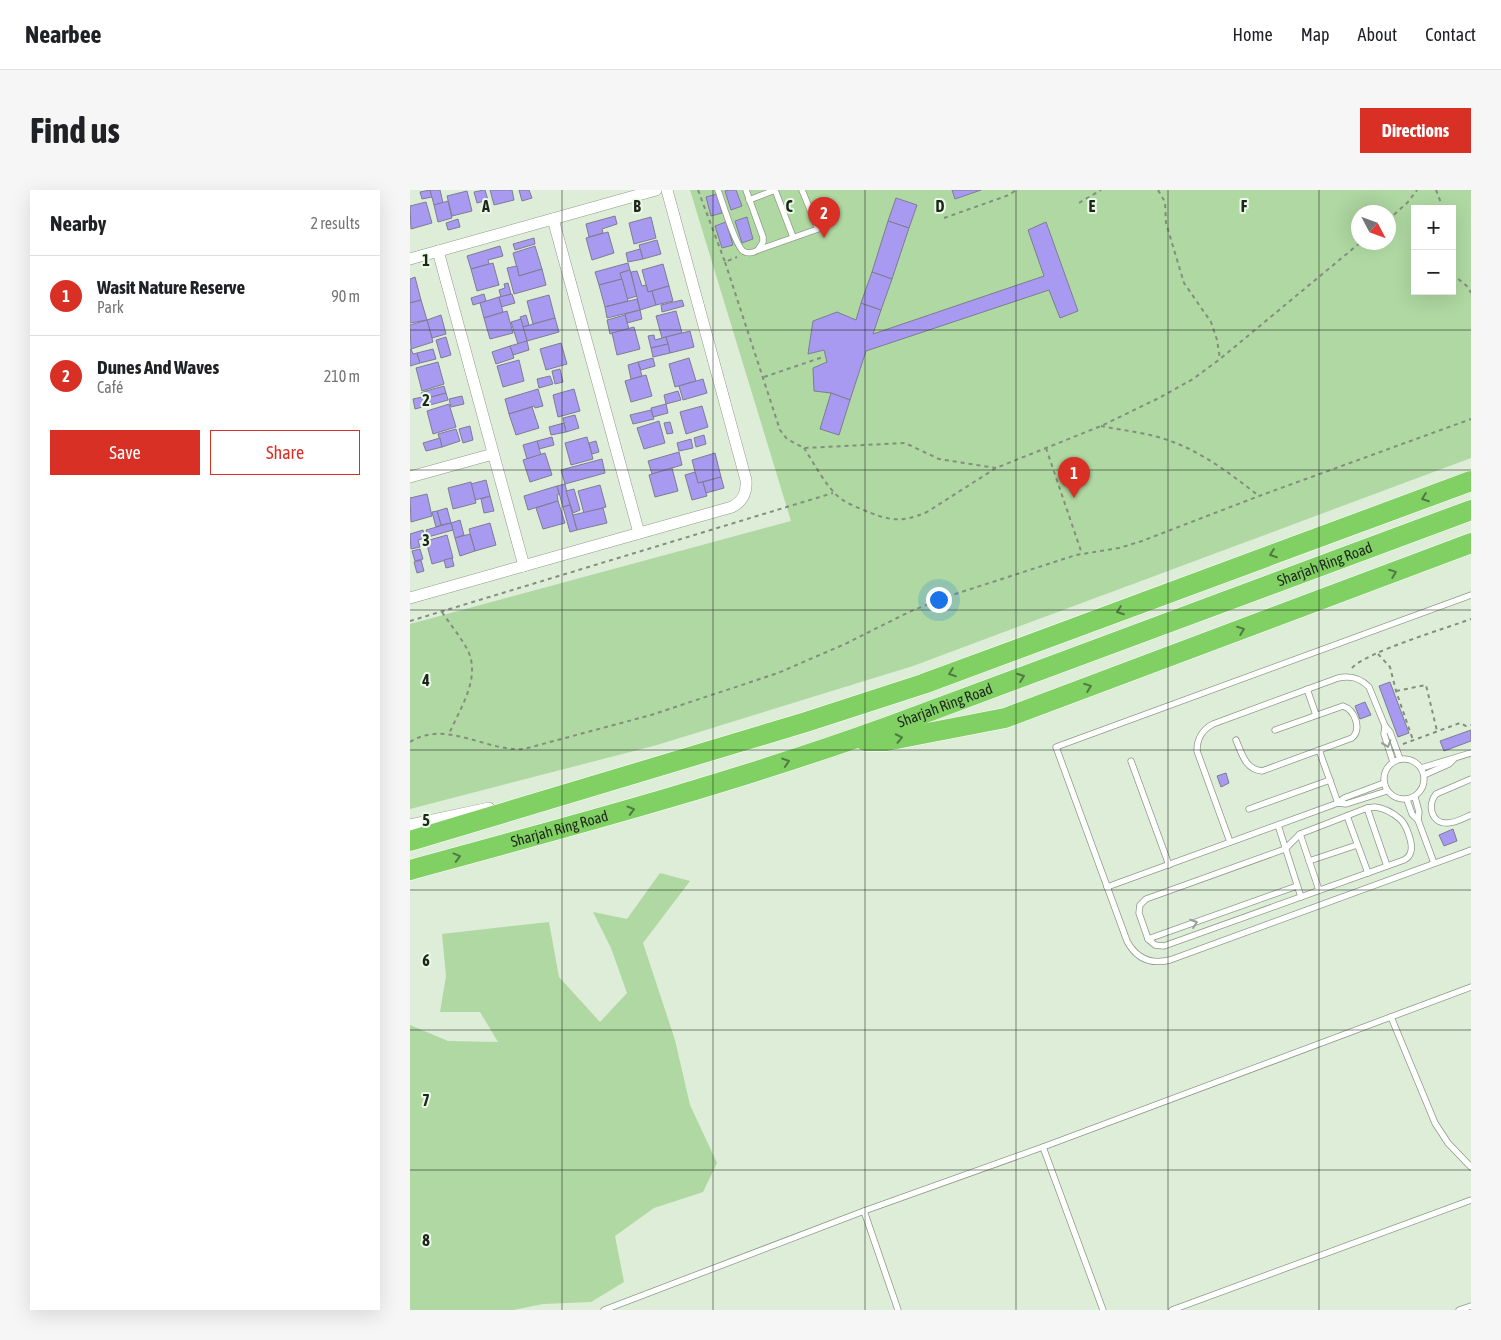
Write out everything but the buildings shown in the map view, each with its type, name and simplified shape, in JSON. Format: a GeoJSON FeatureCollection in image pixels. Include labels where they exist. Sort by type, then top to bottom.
{"type":"FeatureCollection","features":[{"type":"Feature","properties":{"kind":"highway","name":"Sharjah Ring Road"},"geometry":{"type":"LineString","coordinates":[[410,841],[806,722],[923,684],[1471,481]]}},
{"type":"Feature","properties":{"kind":"highway","name":"Sharjah Ring Road"},"geometry":{"type":"LineString","coordinates":[[410,870],[686,794],[850,740],[1471,510]]}},
{"type":"Feature","properties":{"kind":"highway"},"geometry":{"type":"LineString","coordinates":[[850,740],[886,741],[1005,718],[1471,543]]}},
{"type":"Feature","properties":{"kind":"street"},"geometry":{"type":"LineString","coordinates":[[410,259],[656,190]]}},
{"type":"Feature","properties":{"kind":"street"},"geometry":{"type":"LineString","coordinates":[[410,598],[732,507],[742,499],[746,487],[667,190]]}},
{"type":"Feature","properties":{"kind":"street"},"geometry":{"type":"LineString","coordinates":[[553,219],[639,533]]}},
{"type":"Feature","properties":{"kind":"street"},"geometry":{"type":"LineString","coordinates":[[438,251],[524,566]]}},
{"type":"Feature","properties":{"kind":"street"},"geometry":{"type":"LineString","coordinates":[[410,478],[494,454]]}},
{"type":"Feature","properties":{"kind":"street"},"geometry":{"type":"LineString","coordinates":[[410,825],[502,805],[555,798]]}},
{"type":"Feature","properties":{"kind":"lane"},"geometry":{"type":"LineString","coordinates":[[718,190],[738,244],[744,252],[749,253],[818,229],[802,190]]}},
{"type":"Feature","properties":{"kind":"lane"},"geometry":{"type":"LineString","coordinates":[[746,190],[763,237],[763,242],[758,250]]}},
{"type":"Feature","properties":{"kind":"lane"},"geometry":{"type":"LineString","coordinates":[[750,200],[775,190],[793,237]]}},
{"type":"Feature","properties":{"kind":"lane"},"geometry":{"type":"LineString","coordinates":[[1471,595],[1056,748],[1131,948],[1144,960],[1153,962],[1170,960],[1471,850]]}},
{"type":"Feature","properties":{"kind":"lane"},"geometry":{"type":"LineString","coordinates":[[1230,842],[1198,757],[1197,744],[1199,738],[1207,727],[1212,724],[1345,676],[1359,679],[1369,687],[1400,759]]}},
{"type":"Feature","properties":{"kind":"lane"},"geometry":{"type":"LineString","coordinates":[[1307,690],[1316,715]]}},
{"type":"Feature","properties":{"kind":"lane"},"geometry":{"type":"LineString","coordinates":[[1236,740],[1245,761],[1252,768],[1262,771],[1352,738],[1358,729],[1352,711],[1347,707],[1340,706],[1274,730]]}},
{"type":"Feature","properties":{"kind":"lane"},"geometry":{"type":"LineString","coordinates":[[1385,726],[1384,734],[1393,762]]}},
{"type":"Feature","properties":{"kind":"lane"},"geometry":{"type":"LineString","coordinates":[[1319,750],[1338,803]]}},
{"type":"Feature","properties":{"kind":"lane"},"geometry":{"type":"LineString","coordinates":[[1421,768],[1471,753]]}},
{"type":"Feature","properties":{"kind":"lane"},"geometry":{"type":"LineString","coordinates":[[1400,759],[1412,761],[1421,768],[1424,775],[1422,787],[1415,797],[1407,800],[1395,798],[1387,790],[1384,783],[1385,771],[1393,762],[1400,759]]}},
{"type":"Feature","properties":{"kind":"lane"},"geometry":{"type":"LineString","coordinates":[[1424,775],[1450,764],[1454,759]]}},
{"type":"Feature","properties":{"kind":"lane"},"geometry":{"type":"LineString","coordinates":[[1131,762],[1168,864]]}},
{"type":"Feature","properties":{"kind":"lane"},"geometry":{"type":"LineString","coordinates":[[1471,779],[1436,794],[1432,798],[1430,808],[1435,818],[1445,823],[1471,815]]}},
{"type":"Feature","properties":{"kind":"lane"},"geometry":{"type":"LineString","coordinates":[[1249,809],[1330,780]]}},
{"type":"Feature","properties":{"kind":"lane"},"geometry":{"type":"LineString","coordinates":[[1107,886],[1338,803],[1344,798],[1384,783]]}},
{"type":"Feature","properties":{"kind":"lane"},"geometry":{"type":"LineString","coordinates":[[1338,803],[1346,804],[1387,790]]}},
{"type":"Feature","properties":{"kind":"lane"},"geometry":{"type":"LineString","coordinates":[[1415,797],[1419,812],[1418,820]]}},
{"type":"Feature","properties":{"kind":"lane"},"geometry":{"type":"LineString","coordinates":[[1407,800],[1412,814],[1418,820],[1434,863]]}},
{"type":"Feature","properties":{"kind":"lane"},"geometry":{"type":"LineString","coordinates":[[1366,808],[1388,866]]}},
{"type":"Feature","properties":{"kind":"lane"},"geometry":{"type":"LineString","coordinates":[[1366,808],[1379,808],[1397,817],[1402,822],[1412,846],[1410,856],[1388,866],[1164,946],[1155,945],[1148,939],[1139,912],[1143,901],[1285,848],[1300,834],[1366,808]]}},
{"type":"Feature","properties":{"kind":"lane"},"geometry":{"type":"LineString","coordinates":[[1347,816],[1368,873]]}},
{"type":"Feature","properties":{"kind":"lane"},"geometry":{"type":"LineString","coordinates":[[1278,825],[1301,897]]}},
{"type":"Feature","properties":{"kind":"lane"},"geometry":{"type":"LineString","coordinates":[[1300,834],[1319,890]]}},
{"type":"Feature","properties":{"kind":"lane"},"geometry":{"type":"LineString","coordinates":[[1309,862],[1357,844]]}},
{"type":"Feature","properties":{"kind":"lane"},"geometry":{"type":"LineString","coordinates":[[1341,883],[1345,896]]}},
{"type":"Feature","properties":{"kind":"lane"},"geometry":{"type":"LineString","coordinates":[[1148,939],[1297,886]]}},
{"type":"Feature","properties":{"kind":"lane"},"geometry":{"type":"LineString","coordinates":[[604,1310],[864,1211],[1043,1147],[1471,987]]}},
{"type":"Feature","properties":{"kind":"lane"},"geometry":{"type":"LineString","coordinates":[[1390,1017],[1435,1123],[1448,1143],[1471,1167]]}},
{"type":"Feature","properties":{"kind":"lane"},"geometry":{"type":"LineString","coordinates":[[1043,1147],[1103,1310]]}},
{"type":"Feature","properties":{"kind":"lane"},"geometry":{"type":"LineString","coordinates":[[1172,1310],[1471,1200]]}},
{"type":"Feature","properties":{"kind":"lane"},"geometry":{"type":"LineString","coordinates":[[864,1211],[898,1310]]}},
{"type":"Feature","properties":{"kind":"lane"},"geometry":{"type":"LineString","coordinates":[[1460,1310],[1471,1306]]}},
{"type":"Feature","properties":{"kind":"path"},"geometry":{"type":"LineString","coordinates":[[698,190],[725,262],[783,435],[792,443],[804,448],[905,443],[939,460],[996,468]]}},
{"type":"Feature","properties":{"kind":"path"},"geometry":{"type":"LineString","coordinates":[[944,218],[1016,190]]}},
{"type":"Feature","properties":{"kind":"path"},"geometry":{"type":"LineString","coordinates":[[1079,203],[1101,190]]}},
{"type":"Feature","properties":{"kind":"path"},"geometry":{"type":"LineString","coordinates":[[1158,190],[1164,202],[1167,227],[1184,283],[1211,322],[1217,340],[1220,359]]}},
{"type":"Feature","properties":{"kind":"path"},"geometry":{"type":"LineString","coordinates":[[1396,213],[1408,202],[1417,190]]}},
{"type":"Feature","properties":{"kind":"path"},"geometry":{"type":"LineString","coordinates":[[1436,190],[1440,205]]}},
{"type":"Feature","properties":{"kind":"path"},"geometry":{"type":"LineString","coordinates":[[804,448],[834,492],[846,502],[883,518],[894,520],[907,519],[927,512],[996,468],[1101,426],[1193,379],[1220,359],[1351,250]]}},
{"type":"Feature","properties":{"kind":"path"},"geometry":{"type":"LineString","coordinates":[[725,262],[749,253]]}},
{"type":"Feature","properties":{"kind":"path"},"geometry":{"type":"LineString","coordinates":[[1456,277],[1468,287],[1471,293]]}},
{"type":"Feature","properties":{"kind":"path"},"geometry":{"type":"LineString","coordinates":[[763,378],[823,357]]}},
{"type":"Feature","properties":{"kind":"path"},"geometry":{"type":"LineString","coordinates":[[410,742],[428,734],[449,734],[510,749],[524,749],[651,715],[778,673],[845,644],[909,612],[946,597],[1082,554],[1119,548],[1136,543],[1471,419]]}},
{"type":"Feature","properties":{"kind":"path"},"geometry":{"type":"LineString","coordinates":[[1101,426],[1172,441],[1214,463],[1259,496]]}},
{"type":"Feature","properties":{"kind":"path"},"geometry":{"type":"LineString","coordinates":[[1046,448],[1082,554]]}},
{"type":"Feature","properties":{"kind":"path"},"geometry":{"type":"LineString","coordinates":[[410,621],[834,492]]}},
{"type":"Feature","properties":{"kind":"path"},"geometry":{"type":"LineString","coordinates":[[442,612],[467,648],[472,670],[468,692],[449,734]]}},
{"type":"Feature","properties":{"kind":"path"},"geometry":{"type":"LineString","coordinates":[[1345,676],[1357,663],[1378,653],[1471,618]]}},
{"type":"Feature","properties":{"kind":"path"},"geometry":{"type":"LineString","coordinates":[[1378,653],[1390,667],[1413,740]]}},
{"type":"Feature","properties":{"kind":"path"},"geometry":{"type":"LineString","coordinates":[[1396,691],[1426,685],[1437,732]]}},
{"type":"Feature","properties":{"kind":"path"},"geometry":{"type":"LineString","coordinates":[[1395,746],[1460,723],[1466,726],[1471,725]]}},
{"type":"Feature","properties":{"kind":"green space"},"geometry":{"type":"Polygon","coordinates":[[[690,190],[1471,190],[1471,458],[913,666],[657,745],[410,809],[410,624],[791,521],[690,190]]]}},
{"type":"Feature","properties":{"kind":"green space"},"geometry":{"type":"Polygon","coordinates":[[[660,873],[690,881],[643,943],[675,1040],[690,1105],[717,1163],[703,1192],[654,1208],[615,1236],[624,1282],[591,1302],[543,1304],[513,1310],[410,1310],[410,1025],[448,1041],[498,1042],[480,1012],[440,1012],[446,976],[442,934],[549,922],[559,977],[600,1022],[627,993],[611,948],[593,912],[627,919],[660,873]]]}},
{"type":"Feature","properties":{"kind":"place","name":"Dunes And Waves"},"geometry":{"type":"Point","coordinates":[824,238]}},
{"type":"Feature","properties":{"kind":"place","name":"Wasit Nature Reserve"},"geometry":{"type":"Point","coordinates":[1074,498]}}]}
